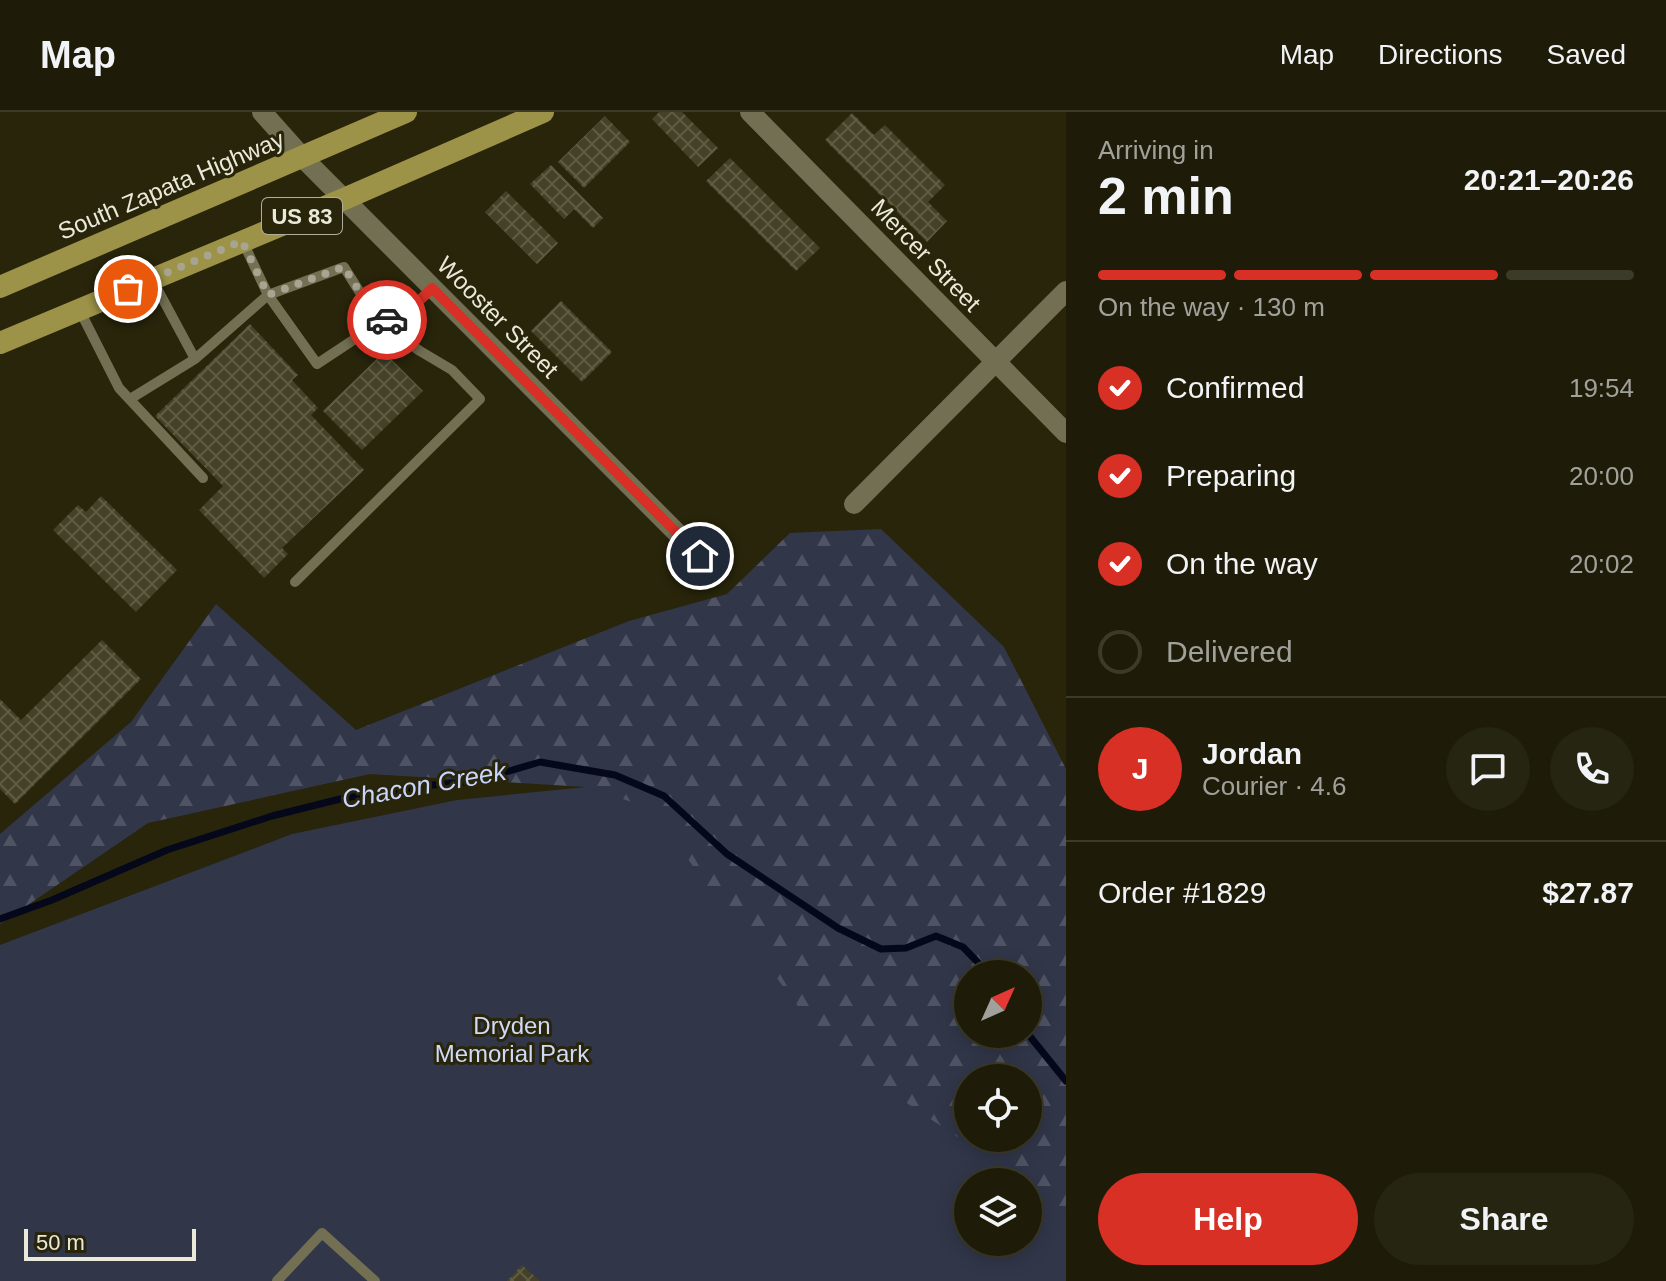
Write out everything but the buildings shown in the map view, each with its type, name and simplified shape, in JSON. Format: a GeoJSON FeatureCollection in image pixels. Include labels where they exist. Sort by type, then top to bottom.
{"type":"FeatureCollection","features":[{"type":"Feature","properties":{"kind":"main road","name":"South Zapata Highway"},"geometry":{"type":"LineString","coordinates":[[0,287],[406,112]]}},
{"type":"Feature","properties":{"kind":"main road","name":"US 83"},"geometry":{"type":"LineString","coordinates":[[0,343],[543,112]]}},
{"type":"Feature","properties":{"kind":"street","name":"Wooster Street"},"geometry":{"type":"LineString","coordinates":[[262,112],[302,157],[700,556]]}},
{"type":"Feature","properties":{"kind":"street","name":"Mercer Street"},"geometry":{"type":"LineString","coordinates":[[750,112],[1066,433]]}},
{"type":"Feature","properties":{"kind":"street"},"geometry":{"type":"LineString","coordinates":[[854,504],[1066,291]]}},
{"type":"Feature","properties":{"kind":"lane"},"geometry":{"type":"LineString","coordinates":[[242,241],[268,295],[317,364],[379,323],[406,314],[432,288]]}},
{"type":"Feature","properties":{"kind":"lane"},"geometry":{"type":"LineString","coordinates":[[130,399],[195,359],[268,295],[344,267],[379,323],[452,370],[480,399],[295,582]]}},
{"type":"Feature","properties":{"kind":"lane"},"geometry":{"type":"LineString","coordinates":[[152,279],[195,359]]}},
{"type":"Feature","properties":{"kind":"lane"},"geometry":{"type":"LineString","coordinates":[[79,309],[119,388],[203,478]]}},
{"type":"Feature","properties":{"kind":"lane"},"geometry":{"type":"LineString","coordinates":[[277,1281],[322,1233],[375,1281]]}},
{"type":"Feature","properties":{"kind":"green space"},"geometry":{"type":"Polygon","coordinates":[[[881,529],[1004,647],[1066,769],[1066,1281],[788,1281],[586,787],[370,774],[148,823],[0,924],[0,834],[131,722],[216,604],[356,730],[629,621],[727,594],[790,533],[881,529]]]}},
{"type":"Feature","properties":{"kind":"green space","name":"Dryden Memorial Park"},"geometry":{"type":"Polygon","coordinates":[[[586,787],[653,809],[834,1054],[954,1135],[954,1152],[979,1152],[1003,1168],[954,1168],[954,1256],[1042,1256],[1042,1195],[1066,1211],[1066,1281],[0,1281],[0,945],[292,834],[457,800],[586,787]]]}},
{"type":"Feature","properties":{"kind":"waterway","name":"Chacon Creek"},"geometry":{"type":"LineString","coordinates":[[0,919],[167,850],[272,816],[344,798],[471,782],[540,762],[615,775],[664,796],[727,854],[838,928],[881,949],[906,948],[936,936],[963,947],[976,960]]}},
{"type":"Feature","properties":{"kind":"waterway","name":"Chacon Creek"},"geometry":{"type":"LineString","coordinates":[[1039,1048],[1066,1081]]}},
{"type":"Feature","properties":{"kind":"way so far"},"geometry":{"type":"LineString","coordinates":[[128,289],[242,241],[268,295],[344,267],[379,323],[387,320]]}},
{"type":"Feature","properties":{"kind":"route"},"geometry":{"type":"LineString","coordinates":[[387,320],[406,314],[432,288],[700,556]]}}]}
